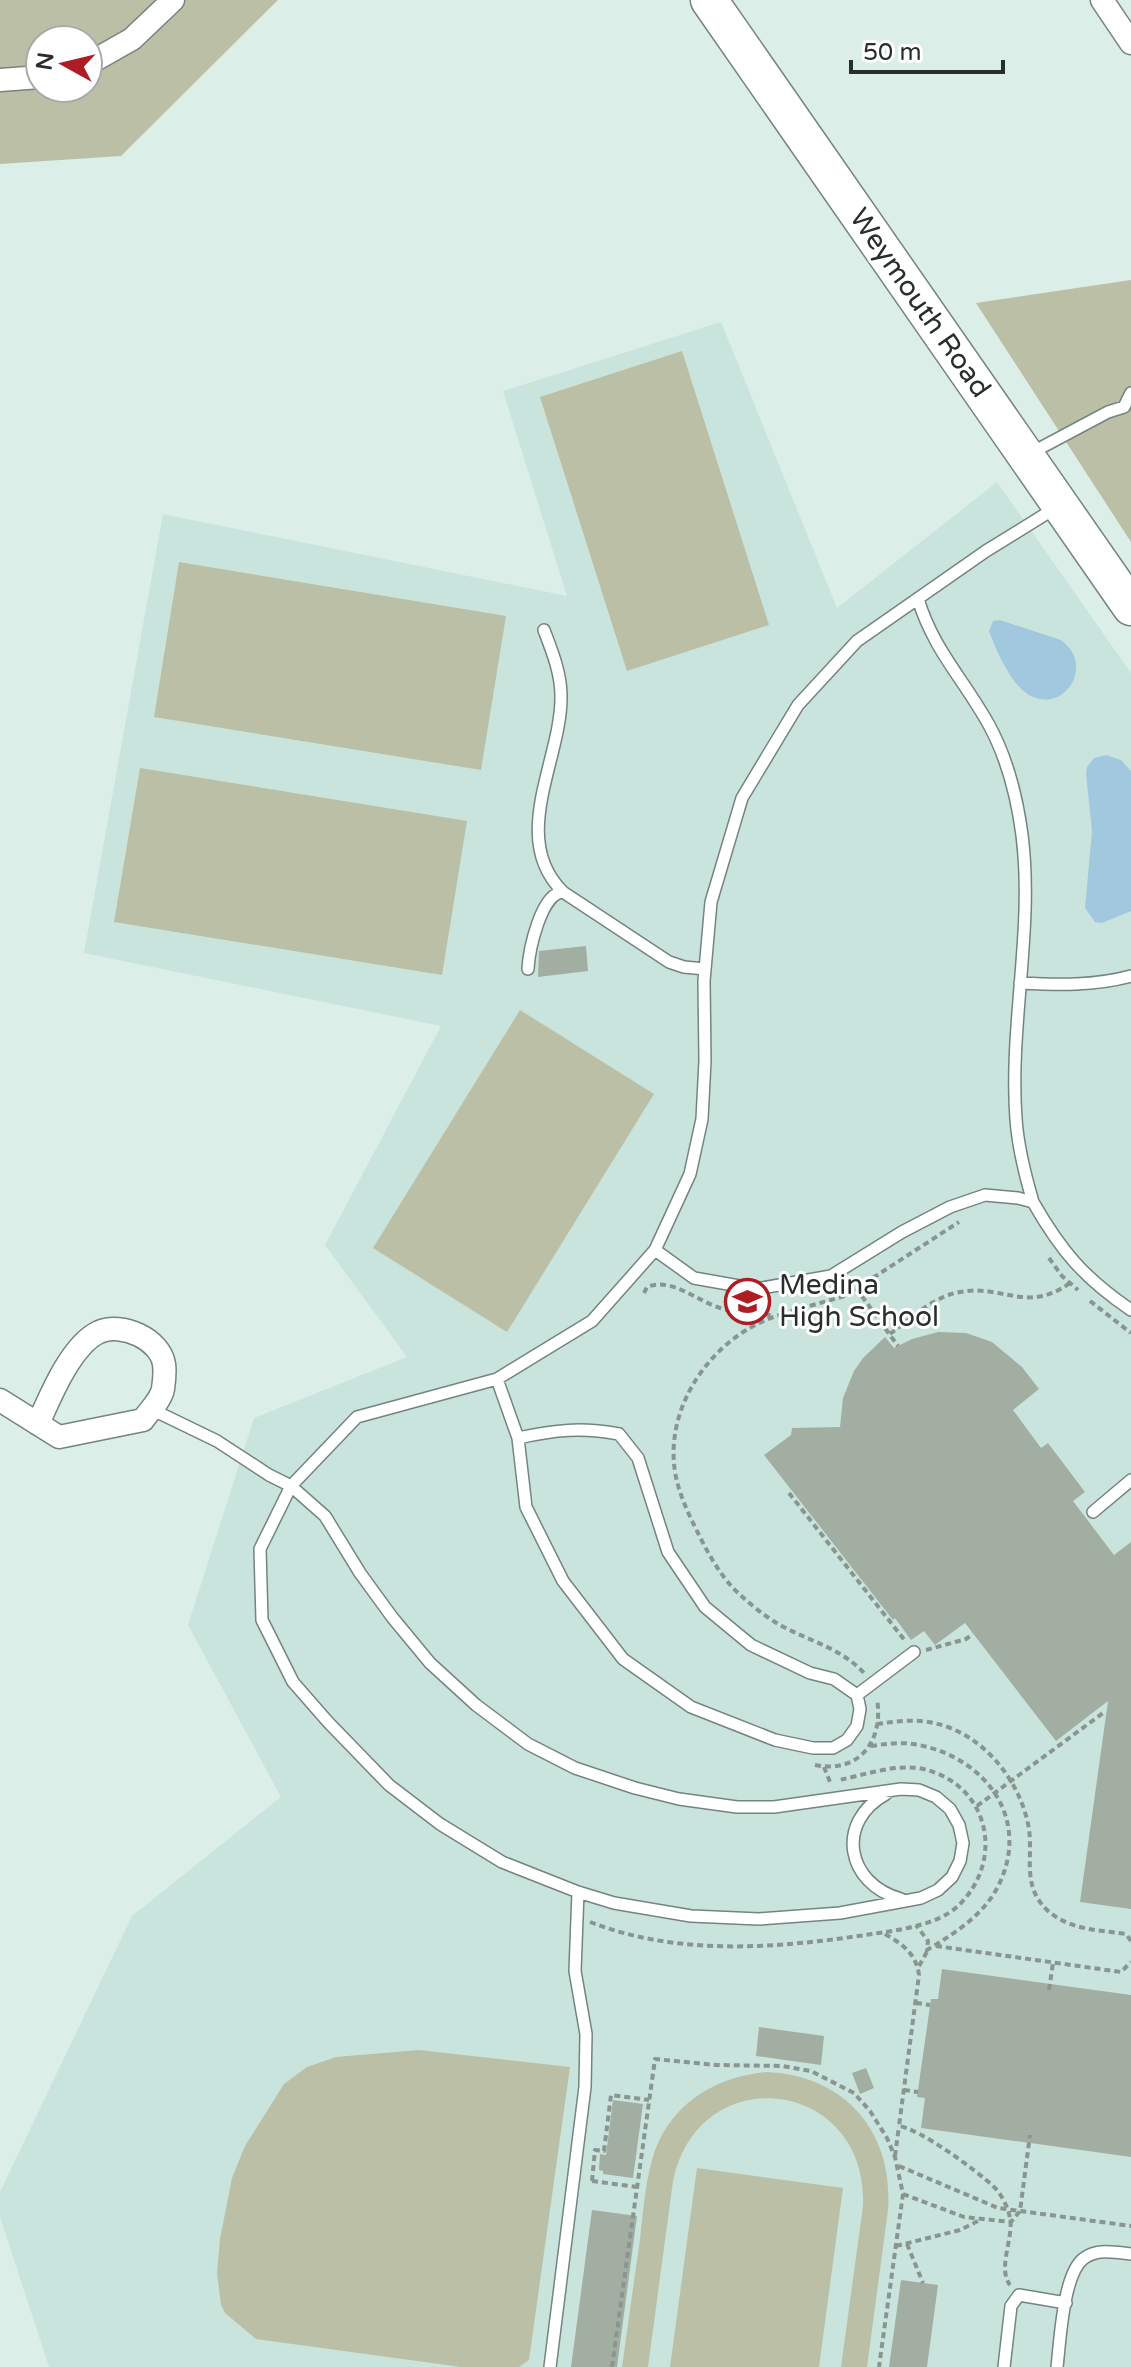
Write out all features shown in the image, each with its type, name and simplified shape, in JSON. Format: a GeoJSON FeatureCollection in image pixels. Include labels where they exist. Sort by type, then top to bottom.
{"type":"FeatureCollection","features":[{"type":"Feature","properties":{"kind":"main road","name":"Weymouth Road"},"geometry":{"type":"LineString","coordinates":[[709,0],[1131,607]]}},
{"type":"Feature","properties":{"kind":"street"},"geometry":{"type":"LineString","coordinates":[[104,55],[132,39],[173,0]]}},
{"type":"Feature","properties":{"kind":"street"},"geometry":{"type":"LineString","coordinates":[[1102,0],[1131,43]]}},
{"type":"Feature","properties":{"kind":"street"},"geometry":{"type":"LineString","coordinates":[[0,80],[24,78]]}},
{"type":"Feature","properties":{"kind":"street"},"geometry":{"type":"LineString","coordinates":[[0,1400],[38,1424],[59,1437],[143,1420],[163,1393],[164,1363],[154,1346],[136,1333],[118,1329],[99,1332],[76,1353],[60,1376],[38,1424]]}},
{"type":"Feature","properties":{"kind":"lane"},"geometry":{"type":"LineString","coordinates":[[1027,456],[1108,412],[1128,412],[1131,393]]}},
{"type":"Feature","properties":{"kind":"lane"},"geometry":{"type":"LineString","coordinates":[[151,1409],[217,1441],[291,1486],[325,1516],[360,1573],[430,1663],[476,1705],[528,1744],[575,1768],[664,1795],[737,1807],[774,1807],[901,1789],[919,1790],[936,1797],[950,1809],[959,1825],[963,1843],[960,1861],[952,1877],[938,1890],[921,1898],[840,1913],[759,1919],[691,1916],[614,1903],[502,1862],[440,1824],[389,1785],[293,1682],[262,1620],[260,1549],[291,1486],[357,1417],[497,1379],[592,1321],[655,1250],[690,1174],[702,1119],[705,969],[711,902],[742,798],[798,705],[857,641],[986,551],[1061,505]]}},
{"type":"Feature","properties":{"kind":"lane"},"geometry":{"type":"LineString","coordinates":[[918,599],[939,651],[990,727],[1015,796],[1022,836],[1024,877],[1016,1119],[1022,1164],[1033,1202],[1072,1263],[1131,1310]]}},
{"type":"Feature","properties":{"kind":"lane"},"geometry":{"type":"LineString","coordinates":[[544,630],[559,675],[561,698],[557,731],[542,790],[539,829],[542,854],[550,879],[563,892],[669,962],[705,969]]}},
{"type":"Feature","properties":{"kind":"lane"},"geometry":{"type":"LineString","coordinates":[[528,969],[537,926],[551,897],[563,892]]}},
{"type":"Feature","properties":{"kind":"lane"},"geometry":{"type":"LineString","coordinates":[[1020,983],[1078,985],[1131,976]]}},
{"type":"Feature","properties":{"kind":"lane"},"geometry":{"type":"LineString","coordinates":[[655,1250],[694,1278],[756,1289],[831,1276],[902,1232],[950,1207],[985,1195],[1033,1202]]}},
{"type":"Feature","properties":{"kind":"lane"},"geometry":{"type":"LineString","coordinates":[[497,1379],[518,1438],[526,1507],[563,1581],[623,1659],[691,1707],[775,1740],[813,1748],[833,1748],[847,1740],[857,1726],[860,1709],[857,1695],[834,1679],[810,1673],[751,1645],[705,1607],[668,1552],[638,1458],[619,1434],[588,1429],[518,1438]]}},
{"type":"Feature","properties":{"kind":"lane"},"geometry":{"type":"LineString","coordinates":[[1093,1512],[1131,1480]]}},
{"type":"Feature","properties":{"kind":"lane"},"geometry":{"type":"LineString","coordinates":[[857,1695],[914,1652]]}},
{"type":"Feature","properties":{"kind":"lane"},"geometry":{"type":"LineString","coordinates":[[901,1789],[884,1794],[869,1805],[859,1819],[853,1836],[854,1854],[860,1870],[871,1885],[885,1894],[903,1899],[921,1898]]}},
{"type":"Feature","properties":{"kind":"lane"},"geometry":{"type":"LineString","coordinates":[[550,2367],[587,2058],[575,1971],[578,1892]]}},
{"type":"Feature","properties":{"kind":"lane"},"geometry":{"type":"LineString","coordinates":[[1057,2367],[1072,2276],[1082,2259],[1100,2252],[1131,2254]]}},
{"type":"Feature","properties":{"kind":"lane"},"geometry":{"type":"LineString","coordinates":[[1004,2367],[1011,2306],[1019,2295],[1066,2303]]}},
{"type":"Feature","properties":{"kind":"path"},"geometry":{"type":"LineString","coordinates":[[803,1764],[839,1767],[863,1754],[872,1742],[877,1724],[878,1705],[872,1684],[849,1658],[780,1625],[737,1592],[717,1569],[683,1504],[674,1461],[675,1436],[689,1393],[707,1365],[729,1341],[749,1328],[783,1314],[824,1304],[856,1288],[964,1219]]}},
{"type":"Feature","properties":{"kind":"path"},"geometry":{"type":"LineString","coordinates":[[1047,1255],[1070,1283],[1115,1323],[1131,1333]]}},
{"type":"Feature","properties":{"kind":"path"},"geometry":{"type":"LineString","coordinates":[[890,1334],[931,1303],[958,1292],[980,1291],[1043,1298],[1070,1283]]}},
{"type":"Feature","properties":{"kind":"path"},"geometry":{"type":"LineString","coordinates":[[644,1293],[647,1287],[661,1284],[723,1309],[751,1314],[783,1314]]}},
{"type":"Feature","properties":{"kind":"path"},"geometry":{"type":"LineString","coordinates":[[856,1288],[898,1346]]}},
{"type":"Feature","properties":{"kind":"path"},"geometry":{"type":"LineString","coordinates":[[789,1493],[914,1652],[966,1639],[973,1634]]}},
{"type":"Feature","properties":{"kind":"path"},"geometry":{"type":"LineString","coordinates":[[977,1806],[1103,1713]]}},
{"type":"Feature","properties":{"kind":"path"},"geometry":{"type":"LineString","coordinates":[[877,1724],[922,1721],[950,1728],[997,1761],[1012,1780],[1027,1820],[1029,1880],[1036,1897],[1062,1922],[1079,1928],[1126,1934],[1131,1941]]}},
{"type":"Feature","properties":{"kind":"path"},"geometry":{"type":"LineString","coordinates":[[587,1921],[667,1941],[741,1947],[788,1946],[916,1925],[957,1908],[979,1876],[986,1843],[984,1826],[969,1794],[955,1783],[920,1768],[903,1768],[828,1782],[824,1767]]}},
{"type":"Feature","properties":{"kind":"path"},"geometry":{"type":"LineString","coordinates":[[895,2157],[918,1969],[928,1941],[916,1925]]}},
{"type":"Feature","properties":{"kind":"path"},"geometry":{"type":"LineString","coordinates":[[883,1932],[910,1951],[918,1969]]}},
{"type":"Feature","properties":{"kind":"path"},"geometry":{"type":"LineString","coordinates":[[927,1950],[938,1946],[1121,1972],[1131,1962]]}},
{"type":"Feature","properties":{"kind":"path"},"geometry":{"type":"LineString","coordinates":[[1049,1990],[1053,1963]]}},
{"type":"Feature","properties":{"kind":"path"},"geometry":{"type":"LineString","coordinates":[[916,2003],[930,2005]]}},
{"type":"Feature","properties":{"kind":"path"},"geometry":{"type":"LineString","coordinates":[[612,2367],[655,2059],[716,2065],[782,2066],[811,2071],[854,2093],[882,2129],[898,2165],[903,2194],[879,2367]]}},
{"type":"Feature","properties":{"kind":"path"},"geometry":{"type":"LineString","coordinates":[[904,2090],[918,2092]]}},
{"type":"Feature","properties":{"kind":"path"},"geometry":{"type":"LineString","coordinates":[[592,2181],[595,2150],[604,2151],[611,2095],[649,2100]]}},
{"type":"Feature","properties":{"kind":"path"},"geometry":{"type":"LineString","coordinates":[[899,2126],[910,2128],[995,2188],[1011,2222],[1005,2275],[1019,2295]]}},
{"type":"Feature","properties":{"kind":"path"},"geometry":{"type":"LineString","coordinates":[[1011,2222],[1020,2211],[1030,2135]]}},
{"type":"Feature","properties":{"kind":"path"},"geometry":{"type":"LineString","coordinates":[[898,2165],[998,2208],[1129,2227]]}},
{"type":"Feature","properties":{"kind":"path"},"geometry":{"type":"LineString","coordinates":[[574,2179],[637,2187]]}},
{"type":"Feature","properties":{"kind":"path"},"geometry":{"type":"LineString","coordinates":[[903,2194],[964,2217],[1011,2222]]}},
{"type":"Feature","properties":{"kind":"path"},"geometry":{"type":"LineString","coordinates":[[896,2246],[960,2230],[984,2218]]}},
{"type":"Feature","properties":{"kind":"path"},"geometry":{"type":"LineString","coordinates":[[907,2244],[923,2283]]}},
{"type":"Feature","properties":{"kind":"shaded area"},"geometry":{"type":"Polygon","coordinates":[[[0,0],[278,0],[121,156],[0,164],[0,0]]]}},
{"type":"Feature","properties":{"kind":"shaded area"},"geometry":{"type":"Polygon","coordinates":[[[1131,280],[1131,542],[976,303],[1131,280]]]}},
{"type":"Feature","properties":{"kind":"shaded area","name":"Medina High School"},"geometry":{"type":"Polygon","coordinates":[[[721,322],[837,608],[997,482],[1131,673],[1131,2367],[49,2367],[0,2217],[0,2192],[132,1916],[281,1797],[188,1625],[254,1418],[407,1357],[325,1245],[441,1026],[84,953],[163,514],[567,596],[503,391],[721,322]]]}},
{"type":"Feature","properties":{"kind":"shaded area"},"geometry":{"type":"Polygon","coordinates":[[[682,351],[769,625],[627,671],[540,397],[682,351]]]}},
{"type":"Feature","properties":{"kind":"shaded area"},"geometry":{"type":"Polygon","coordinates":[[[179,562],[506,616],[481,770],[154,717],[179,562]]]}},
{"type":"Feature","properties":{"kind":"shaded area"},"geometry":{"type":"Polygon","coordinates":[[[140,768],[467,821],[442,975],[114,922],[140,768]]]}},
{"type":"Feature","properties":{"kind":"shaded area"},"geometry":{"type":"Polygon","coordinates":[[[520,1010],[654,1094],[507,1332],[373,1248],[520,1010]]]}},
{"type":"Feature","properties":{"kind":"shaded area"},"geometry":{"type":"Polygon","coordinates":[[[419,2050],[570,2067],[529,2360],[519,2367],[461,2367],[256,2339],[225,2313],[221,2305],[217,2273],[232,2178],[245,2146],[284,2084],[307,2067],[336,2057],[419,2050]]]}},
{"type":"Feature","properties":{"kind":"shaded area"},"geometry":{"type":"Polygon","coordinates":[[[766,2072],[819,2084],[840,2096],[858,2112],[873,2132],[882,2156],[888,2182],[888,2210],[867,2367],[841,2367],[863,2206],[858,2163],[840,2131],[812,2109],[780,2099],[746,2100],[714,2114],[689,2141],[673,2181],[648,2367],[622,2367],[646,2189],[659,2141],[669,2124],[695,2098],[728,2080],[766,2072]]]}},
{"type":"Feature","properties":{"kind":"shaded area"},"geometry":{"type":"Polygon","coordinates":[[[697,2168],[843,2188],[819,2367],[670,2367],[697,2168]]]}},
{"type":"Feature","properties":{"kind":"water"},"geometry":{"type":"Polygon","coordinates":[[[1000,620],[1061,640],[1071,650],[1076,662],[1075,674],[1064,693],[1042,699],[1022,690],[1010,675],[989,631],[993,621],[1000,620]]]}},
{"type":"Feature","properties":{"kind":"water"},"geometry":{"type":"Polygon","coordinates":[[[1106,755],[1121,760],[1131,771],[1131,911],[1102,923],[1095,922],[1085,908],[1092,831],[1086,774],[1094,758],[1106,755]]]}},
{"type":"Feature","properties":{"kind":"building"},"geometry":{"type":"Polygon","coordinates":[[[586,946],[588,971],[538,977],[539,951],[586,946]]]}},
{"type":"Feature","properties":{"kind":"building"},"geometry":{"type":"Polygon","coordinates":[[[938,1332],[966,1333],[992,1342],[1022,1367],[1039,1389],[1013,1410],[1041,1448],[1048,1443],[1085,1492],[1073,1501],[1114,1555],[1131,1542],[1131,1909],[1080,1902],[1108,1701],[1056,1741],[965,1623],[935,1645],[924,1631],[911,1640],[764,1455],[791,1435],[792,1428],[840,1427],[843,1398],[854,1371],[885,1337],[894,1348],[938,1332]]]}},
{"type":"Feature","properties":{"kind":"building"},"geometry":{"type":"Polygon","coordinates":[[[942,1969],[1131,1995],[1131,2157],[921,2128],[925,2098],[917,2097],[931,1999],[938,1999],[942,1969]]]}},
{"type":"Feature","properties":{"kind":"building"},"geometry":{"type":"Polygon","coordinates":[[[759,2027],[824,2036],[821,2065],[756,2056],[759,2027]]]}},
{"type":"Feature","properties":{"kind":"building"},"geometry":{"type":"Polygon","coordinates":[[[866,2068],[874,2088],[860,2094],[852,2073],[866,2068]]]}},
{"type":"Feature","properties":{"kind":"building"},"geometry":{"type":"Polygon","coordinates":[[[613,2100],[643,2104],[633,2178],[603,2174],[599,2170],[600,2154],[606,2155],[613,2100]]]}},
{"type":"Feature","properties":{"kind":"building"},"geometry":{"type":"Polygon","coordinates":[[[592,2210],[637,2216],[617,2367],[571,2367],[592,2210]]]}},
{"type":"Feature","properties":{"kind":"building"},"geometry":{"type":"Polygon","coordinates":[[[901,2280],[938,2285],[927,2367],[889,2367],[901,2280]]]}},
{"type":"Feature","properties":{"kind":"place","name":"Medina High School"},"geometry":{"type":"Point","coordinates":[748,1301]}}]}
